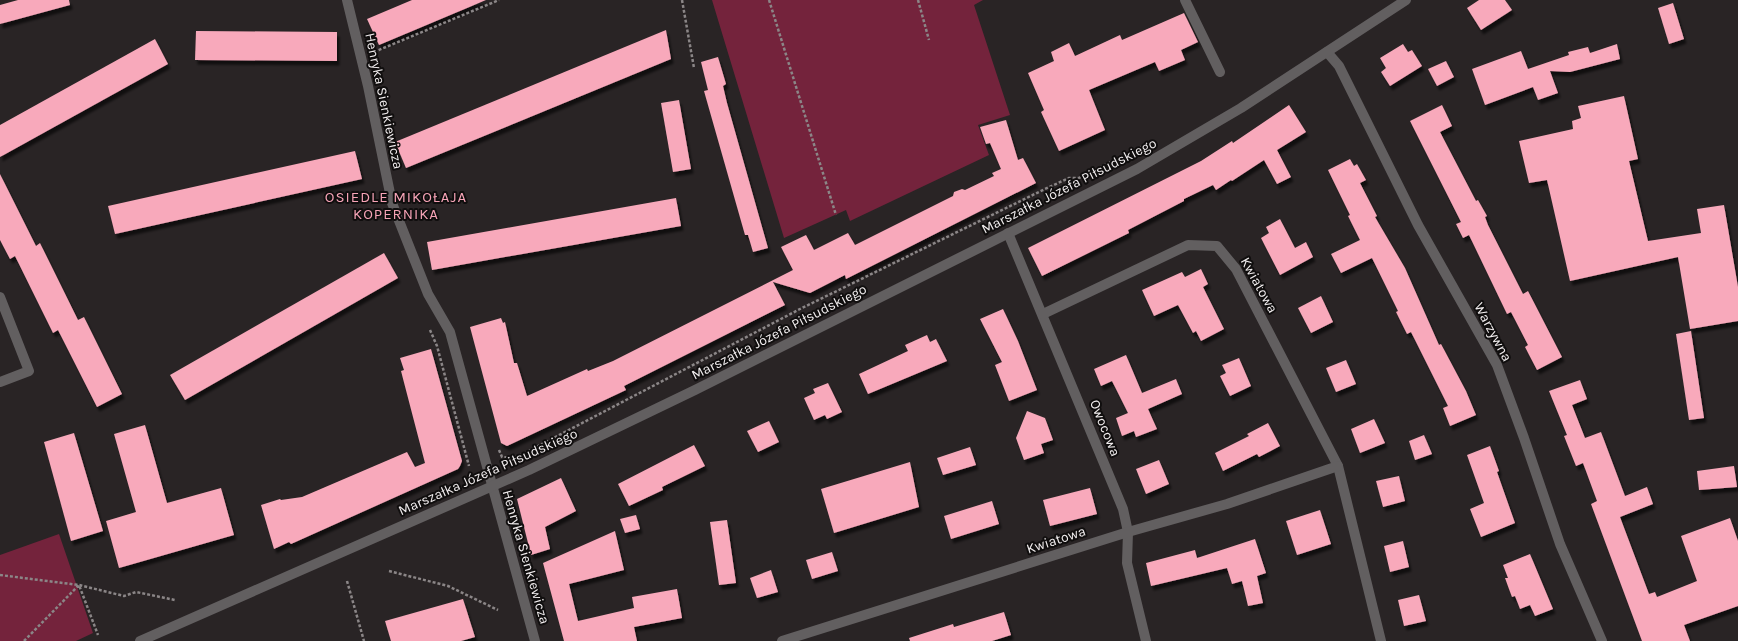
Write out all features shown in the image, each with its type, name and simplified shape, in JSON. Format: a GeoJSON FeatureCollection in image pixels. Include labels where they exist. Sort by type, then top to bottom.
{"type":"FeatureCollection","features":[{"type":"Feature","properties":{"kind":"street","name":"Henryka Sienkiewicza"},"geometry":{"type":"LineString","coordinates":[[347,0],[392,202],[428,294],[450,332],[491,486],[535,641]]}},
{"type":"Feature","properties":{"kind":"street"},"geometry":{"type":"LineString","coordinates":[[1184,0],[1220,72]]}},
{"type":"Feature","properties":{"kind":"street","name":"Marszałka Józefa Piłsudskiego"},"geometry":{"type":"LineString","coordinates":[[140,641],[491,486],[695,390],[1137,169],[1209,128],[1406,0]]}},
{"type":"Feature","properties":{"kind":"street","name":"Warzywna"},"geometry":{"type":"LineString","coordinates":[[1327,52],[1339,66],[1418,225],[1497,365],[1524,438],[1560,544],[1602,641]]}},
{"type":"Feature","properties":{"kind":"street","name":"Owocowa"},"geometry":{"type":"LineString","coordinates":[[1008,233],[1123,509],[1128,532],[1127,563],[1146,641]]}},
{"type":"Feature","properties":{"kind":"street","name":"Kwiatowa"},"geometry":{"type":"LineString","coordinates":[[1043,314],[1188,245],[1217,246],[1236,269],[1338,466],[1381,641]]}},
{"type":"Feature","properties":{"kind":"street"},"geometry":{"type":"LineString","coordinates":[[0,297],[30,371],[0,382]]}},
{"type":"Feature","properties":{"kind":"street","name":"Kwiatowa"},"geometry":{"type":"LineString","coordinates":[[782,641],[1128,532],[1227,504],[1338,466]]}},
{"type":"Feature","properties":{"kind":"path"},"geometry":{"type":"LineString","coordinates":[[361,58],[499,0]]}},
{"type":"Feature","properties":{"kind":"path"},"geometry":{"type":"LineString","coordinates":[[682,0],[694,68]]}},
{"type":"Feature","properties":{"kind":"path"},"geometry":{"type":"LineString","coordinates":[[768,0],[836,215]]}},
{"type":"Feature","properties":{"kind":"path"},"geometry":{"type":"LineString","coordinates":[[918,0],[929,40]]}},
{"type":"Feature","properties":{"kind":"path"},"geometry":{"type":"LineString","coordinates":[[499,450],[502,457],[513,458],[523,454],[800,309],[1045,189],[1069,178],[1079,178],[1154,140]]}},
{"type":"Feature","properties":{"kind":"path"},"geometry":{"type":"LineString","coordinates":[[389,571],[448,586],[498,610]]}},
{"type":"Feature","properties":{"kind":"path"},"geometry":{"type":"LineString","coordinates":[[0,575],[78,584],[124,596],[136,592],[175,600]]}},
{"type":"Feature","properties":{"kind":"path"},"geometry":{"type":"LineString","coordinates":[[347,581],[364,641]]}},
{"type":"Feature","properties":{"kind":"path"},"geometry":{"type":"LineString","coordinates":[[78,584],[98,634]]}},
{"type":"Feature","properties":{"kind":"path"},"geometry":{"type":"LineString","coordinates":[[24,641],[78,584]]}},
{"type":"Feature","properties":{"kind":"shaded area"},"geometry":{"type":"Polygon","coordinates":[[[712,0],[983,0],[974,5],[1010,115],[978,125],[989,155],[850,221],[846,210],[784,238],[712,0]]]}},
{"type":"Feature","properties":{"kind":"shaded area"},"geometry":{"type":"Polygon","coordinates":[[[59,534],[93,633],[76,641],[0,641],[0,555],[59,534]]]}},
{"type":"Feature","properties":{"kind":"building"},"geometry":{"type":"Polygon","coordinates":[[[18,0],[69,0],[70,5],[0,24],[0,5],[18,0]]]}},
{"type":"Feature","properties":{"kind":"building"},"geometry":{"type":"Polygon","coordinates":[[[412,0],[486,0],[379,45],[367,19],[412,0]]]}},
{"type":"Feature","properties":{"kind":"building"},"geometry":{"type":"Polygon","coordinates":[[[1479,0],[1505,0],[1512,10],[1481,30],[1467,8],[1479,0]]]}},
{"type":"Feature","properties":{"kind":"building"},"geometry":{"type":"Polygon","coordinates":[[[1673,3],[1684,39],[1669,44],[1658,8],[1673,3]]]}},
{"type":"Feature","properties":{"kind":"building"},"geometry":{"type":"Polygon","coordinates":[[[1184,13],[1198,42],[1181,50],[1185,60],[1159,71],[1155,62],[1089,90],[1105,130],[1059,151],[1041,112],[1044,110],[1028,73],[1054,61],[1051,52],[1069,43],[1075,56],[1120,35],[1122,40],[1184,13]]]}},
{"type":"Feature","properties":{"kind":"building"},"geometry":{"type":"Polygon","coordinates":[[[666,30],[671,59],[406,168],[395,142],[666,30]]]}},
{"type":"Feature","properties":{"kind":"building"},"geometry":{"type":"Polygon","coordinates":[[[196,31],[337,32],[337,61],[195,60],[196,31]]]}},
{"type":"Feature","properties":{"kind":"building"},"geometry":{"type":"Polygon","coordinates":[[[155,39],[168,64],[0,157],[0,125],[155,39]]]}},
{"type":"Feature","properties":{"kind":"building"},"geometry":{"type":"Polygon","coordinates":[[[1403,44],[1408,52],[1412,50],[1422,66],[1390,86],[1381,72],[1386,68],[1380,58],[1403,44]]]}},
{"type":"Feature","properties":{"kind":"building"},"geometry":{"type":"Polygon","coordinates":[[[1617,44],[1620,59],[1570,72],[1550,71],[1558,93],[1538,100],[1533,87],[1485,105],[1472,69],[1521,51],[1528,69],[1569,55],[1568,52],[1588,47],[1590,53],[1617,44]]]}},
{"type":"Feature","properties":{"kind":"building"},"geometry":{"type":"Polygon","coordinates":[[[718,57],[726,84],[723,86],[727,103],[768,248],[753,252],[748,235],[745,235],[704,91],[708,90],[701,62],[718,57]]]}},
{"type":"Feature","properties":{"kind":"building"},"geometry":{"type":"Polygon","coordinates":[[[1446,61],[1454,77],[1437,86],[1428,69],[1446,61]]]}},
{"type":"Feature","properties":{"kind":"building"},"geometry":{"type":"Polygon","coordinates":[[[1624,96],[1638,159],[1629,161],[1648,241],[1701,233],[1697,209],[1724,205],[1738,287],[1738,321],[1690,329],[1678,257],[1570,281],[1547,180],[1529,183],[1519,141],[1573,129],[1572,121],[1581,118],[1578,106],[1624,96]]]}},
{"type":"Feature","properties":{"kind":"building"},"geometry":{"type":"Polygon","coordinates":[[[679,100],[691,169],[673,172],[661,103],[679,100]]]}},
{"type":"Feature","properties":{"kind":"building"},"geometry":{"type":"Polygon","coordinates":[[[1289,105],[1306,132],[1277,150],[1291,177],[1277,184],[1264,160],[1216,190],[1213,185],[1184,199],[1184,201],[1128,230],[1129,233],[1042,276],[1028,248],[1201,161],[1232,141],[1233,143],[1289,105]]]}},
{"type":"Feature","properties":{"kind":"building"},"geometry":{"type":"Polygon","coordinates":[[[1442,105],[1452,126],[1440,132],[1476,201],[1478,200],[1487,216],[1485,217],[1488,225],[1523,294],[1528,291],[1562,357],[1537,370],[1525,347],[1528,345],[1511,312],[1507,314],[1469,235],[1463,238],[1456,224],[1461,222],[1410,121],[1442,105]]]}},
{"type":"Feature","properties":{"kind":"building"},"geometry":{"type":"Polygon","coordinates":[[[1006,120],[1018,160],[1023,158],[1036,183],[846,279],[845,275],[810,293],[773,282],[785,305],[624,386],[626,390],[507,446],[501,443],[470,327],[501,318],[503,323],[505,322],[514,363],[517,363],[527,396],[587,369],[588,371],[613,361],[793,270],[781,247],[806,235],[814,250],[848,233],[855,245],[953,196],[954,192],[962,189],[965,190],[994,176],[992,173],[1001,169],[990,143],[986,144],[980,127],[1006,120]]]}},
{"type":"Feature","properties":{"kind":"building"},"geometry":{"type":"Polygon","coordinates":[[[355,151],[362,179],[115,234],[108,206],[355,151]]]}},
{"type":"Feature","properties":{"kind":"building"},"geometry":{"type":"Polygon","coordinates":[[[1350,159],[1354,166],[1357,164],[1366,180],[1360,183],[1377,216],[1375,217],[1405,268],[1439,345],[1441,344],[1466,391],[1476,415],[1450,426],[1443,408],[1448,406],[1411,332],[1407,334],[1396,312],[1398,311],[1372,258],[1341,273],[1331,254],[1360,240],[1348,216],[1350,215],[1328,170],[1350,159]]]}},
{"type":"Feature","properties":{"kind":"building"},"geometry":{"type":"Polygon","coordinates":[[[0,174],[36,246],[40,243],[78,320],[84,317],[122,394],[97,407],[58,330],[53,333],[15,256],[10,259],[0,240],[0,174]]]}},
{"type":"Feature","properties":{"kind":"building"},"geometry":{"type":"Polygon","coordinates":[[[676,198],[681,226],[432,270],[427,242],[676,198]]]}},
{"type":"Feature","properties":{"kind":"building"},"geometry":{"type":"Polygon","coordinates":[[[1280,219],[1295,248],[1306,242],[1313,257],[1280,275],[1261,238],[1269,233],[1266,227],[1280,219]]]}},
{"type":"Feature","properties":{"kind":"building"},"geometry":{"type":"Polygon","coordinates":[[[384,253],[398,278],[185,400],[170,375],[384,253]]]}},
{"type":"Feature","properties":{"kind":"building"},"geometry":{"type":"Polygon","coordinates":[[[1201,269],[1208,284],[1203,287],[1224,329],[1201,341],[1196,331],[1193,333],[1178,305],[1154,316],[1142,290],[1182,272],[1185,277],[1201,269]]]}},
{"type":"Feature","properties":{"kind":"building"},"geometry":{"type":"Polygon","coordinates":[[[1321,296],[1333,322],[1311,333],[1298,308],[1321,296]]]}},
{"type":"Feature","properties":{"kind":"building"},"geometry":{"type":"Polygon","coordinates":[[[1003,309],[1018,341],[1037,390],[1009,401],[995,365],[1002,362],[980,319],[1003,309]]]}},
{"type":"Feature","properties":{"kind":"building"},"geometry":{"type":"Polygon","coordinates":[[[1691,331],[1704,418],[1689,420],[1676,334],[1691,331]]]}},
{"type":"Feature","properties":{"kind":"building"},"geometry":{"type":"Polygon","coordinates":[[[927,335],[930,342],[936,339],[947,361],[868,394],[859,374],[908,351],[905,345],[927,335]]]}},
{"type":"Feature","properties":{"kind":"building"},"geometry":{"type":"Polygon","coordinates":[[[431,349],[462,461],[458,469],[291,544],[289,542],[274,549],[261,505],[280,499],[302,497],[407,452],[415,467],[425,463],[401,371],[404,370],[400,358],[431,349]]]}},
{"type":"Feature","properties":{"kind":"building"},"geometry":{"type":"Polygon","coordinates":[[[1126,355],[1142,393],[1176,379],[1182,394],[1148,409],[1157,429],[1136,437],[1134,431],[1122,436],[1116,418],[1128,413],[1112,381],[1101,386],[1094,369],[1126,355]]]}},
{"type":"Feature","properties":{"kind":"building"},"geometry":{"type":"Polygon","coordinates":[[[1239,358],[1251,386],[1230,396],[1220,376],[1226,373],[1222,365],[1239,358]]]}},
{"type":"Feature","properties":{"kind":"building"},"geometry":{"type":"Polygon","coordinates":[[[1346,360],[1356,384],[1336,392],[1326,368],[1346,360]]]}},
{"type":"Feature","properties":{"kind":"building"},"geometry":{"type":"Polygon","coordinates":[[[1580,380],[1587,399],[1572,405],[1585,438],[1601,432],[1625,496],[1647,487],[1653,504],[1620,517],[1649,594],[1655,592],[1657,597],[1697,581],[1681,536],[1730,518],[1738,541],[1738,606],[1684,625],[1690,641],[1642,641],[1591,504],[1597,501],[1583,463],[1576,466],[1564,436],[1567,435],[1549,391],[1580,380]]]}},
{"type":"Feature","properties":{"kind":"building"},"geometry":{"type":"Polygon","coordinates":[[[828,383],[842,412],[827,419],[825,415],[814,420],[804,398],[815,393],[813,389],[828,383]]]}},
{"type":"Feature","properties":{"kind":"building"},"geometry":{"type":"Polygon","coordinates":[[[1027,411],[1045,418],[1053,440],[1041,444],[1044,453],[1024,460],[1016,438],[1027,411]]]}},
{"type":"Feature","properties":{"kind":"building"},"geometry":{"type":"Polygon","coordinates":[[[1374,419],[1385,443],[1360,453],[1351,429],[1374,419]]]}},
{"type":"Feature","properties":{"kind":"building"},"geometry":{"type":"Polygon","coordinates":[[[769,421],[779,442],[758,452],[747,431],[769,421]]]}},
{"type":"Feature","properties":{"kind":"building"},"geometry":{"type":"Polygon","coordinates":[[[1268,423],[1280,446],[1259,457],[1257,454],[1223,471],[1215,453],[1249,436],[1247,434],[1268,423]]]}},
{"type":"Feature","properties":{"kind":"building"},"geometry":{"type":"Polygon","coordinates":[[[145,425],[167,503],[221,488],[234,535],[119,568],[106,521],[136,512],[114,434],[145,425]]]}},
{"type":"Feature","properties":{"kind":"building"},"geometry":{"type":"Polygon","coordinates":[[[74,433],[103,531],[71,541],[44,442],[74,433]]]}},
{"type":"Feature","properties":{"kind":"building"},"geometry":{"type":"Polygon","coordinates":[[[1424,435],[1432,454],[1415,460],[1409,441],[1424,435]]]}},
{"type":"Feature","properties":{"kind":"building"},"geometry":{"type":"Polygon","coordinates":[[[694,445],[705,466],[662,487],[663,490],[629,506],[618,484],[694,445]]]}},
{"type":"Feature","properties":{"kind":"building"},"geometry":{"type":"Polygon","coordinates":[[[1490,446],[1499,471],[1497,472],[1515,523],[1481,537],[1470,509],[1484,503],[1467,455],[1490,446]]]}},
{"type":"Feature","properties":{"kind":"building"},"geometry":{"type":"Polygon","coordinates":[[[970,447],[976,465],[943,475],[937,458],[970,447]]]}},
{"type":"Feature","properties":{"kind":"building"},"geometry":{"type":"Polygon","coordinates":[[[1159,460],[1169,484],[1146,494],[1136,469],[1159,460]]]}},
{"type":"Feature","properties":{"kind":"building"},"geometry":{"type":"Polygon","coordinates":[[[910,462],[919,507],[834,533],[821,489],[910,462]]]}},
{"type":"Feature","properties":{"kind":"building"},"geometry":{"type":"Polygon","coordinates":[[[1734,466],[1737,487],[1699,490],[1697,471],[1734,466]]]}},
{"type":"Feature","properties":{"kind":"building"},"geometry":{"type":"Polygon","coordinates":[[[1399,476],[1405,501],[1383,507],[1376,481],[1399,476]]]}},
{"type":"Feature","properties":{"kind":"building"},"geometry":{"type":"Polygon","coordinates":[[[561,478],[576,511],[545,527],[550,549],[531,555],[517,499],[561,478]]]}},
{"type":"Feature","properties":{"kind":"building"},"geometry":{"type":"Polygon","coordinates":[[[1090,488],[1097,514],[1050,526],[1043,500],[1090,488]]]}},
{"type":"Feature","properties":{"kind":"building"},"geometry":{"type":"Polygon","coordinates":[[[992,501],[999,524],[951,539],[944,516],[992,501]]]}},
{"type":"Feature","properties":{"kind":"building"},"geometry":{"type":"Polygon","coordinates":[[[1320,510],[1331,544],[1297,555],[1286,521],[1320,510]]]}},
{"type":"Feature","properties":{"kind":"building"},"geometry":{"type":"Polygon","coordinates":[[[636,515],[640,529],[625,533],[620,519],[636,515]]]}},
{"type":"Feature","properties":{"kind":"building"},"geometry":{"type":"Polygon","coordinates":[[[727,520],[736,583],[719,585],[710,522],[727,520]]]}},
{"type":"Feature","properties":{"kind":"building"},"geometry":{"type":"Polygon","coordinates":[[[615,531],[624,570],[569,584],[578,621],[634,608],[632,597],[677,589],[682,618],[634,627],[637,641],[564,641],[543,563],[615,531]]]}},
{"type":"Feature","properties":{"kind":"building"},"geometry":{"type":"Polygon","coordinates":[[[1255,539],[1266,573],[1257,576],[1263,603],[1248,606],[1242,581],[1232,584],[1227,568],[1151,586],[1146,563],[1195,550],[1197,558],[1255,539]]]}},
{"type":"Feature","properties":{"kind":"building"},"geometry":{"type":"Polygon","coordinates":[[[1403,541],[1409,567],[1390,572],[1384,546],[1403,541]]]}},
{"type":"Feature","properties":{"kind":"building"},"geometry":{"type":"Polygon","coordinates":[[[832,552],[838,571],[812,579],[806,560],[832,552]]]}},
{"type":"Feature","properties":{"kind":"building"},"geometry":{"type":"Polygon","coordinates":[[[1530,554],[1553,609],[1535,616],[1530,605],[1520,609],[1515,596],[1512,597],[1505,578],[1508,578],[1503,565],[1530,554]]]}},
{"type":"Feature","properties":{"kind":"building"},"geometry":{"type":"Polygon","coordinates":[[[771,570],[778,592],[757,598],[750,578],[771,570]]]}},
{"type":"Feature","properties":{"kind":"building"},"geometry":{"type":"Polygon","coordinates":[[[1419,595],[1426,621],[1404,626],[1398,600],[1419,595]]]}},
{"type":"Feature","properties":{"kind":"building"},"geometry":{"type":"Polygon","coordinates":[[[463,599],[475,637],[461,641],[391,641],[385,621],[463,599]]]}},
{"type":"Feature","properties":{"kind":"building"},"geometry":{"type":"Polygon","coordinates":[[[1004,612],[1011,635],[992,641],[910,641],[909,638],[953,624],[954,627],[1004,612]]]}},
{"type":"Feature","properties":{"kind":"district","name":"OSIEDLE MIKOŁAJA KOPERNIKA"},"geometry":{"type":"Point","coordinates":[396,206]}}]}
